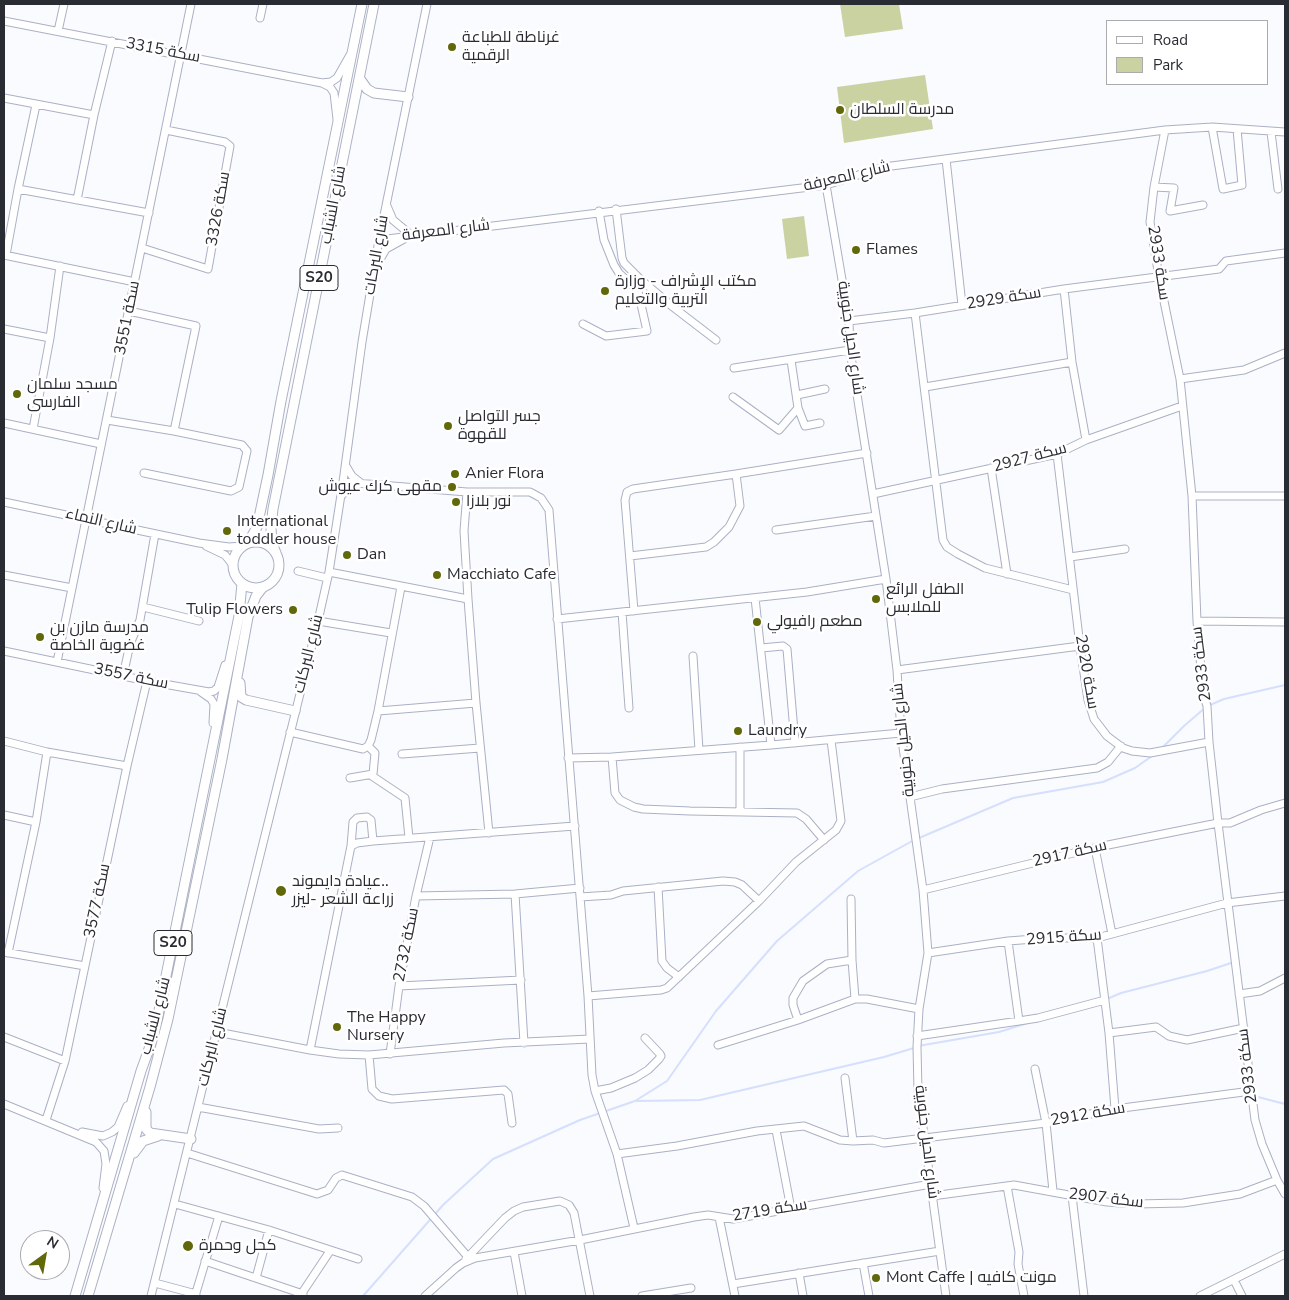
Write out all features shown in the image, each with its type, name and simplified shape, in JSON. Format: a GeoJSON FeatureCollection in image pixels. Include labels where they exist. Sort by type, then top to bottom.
{"type":"FeatureCollection","features":[{"type":"Feature","properties":{"kind":"main road","name":"شارع الشباب"},"geometry":{"type":"LineString","coordinates":[[245,545],[257,526],[362,4]]}},
{"type":"Feature","properties":{"kind":"main road","name":"شارع الشباب"},"geometry":{"type":"LineString","coordinates":[[276,553],[272,543],[273,509],[374,4]]}},
{"type":"Feature","properties":{"kind":"main road"},"geometry":{"type":"LineString","coordinates":[[360,78],[366,89],[374,93]]}},
{"type":"Feature","properties":{"kind":"main road"},"geometry":{"type":"LineString","coordinates":[[355,103],[365,95],[374,93],[408,97]]}},
{"type":"Feature","properties":{"kind":"main road"},"geometry":{"type":"LineString","coordinates":[[245,545],[254,542],[267,544],[276,553]]}},
{"type":"Feature","properties":{"kind":"main road","name":"S20"},"geometry":{"type":"LineString","coordinates":[[233,565],[236,554],[245,545]]}},
{"type":"Feature","properties":{"kind":"main road","name":"S20"},"geometry":{"type":"LineString","coordinates":[[263,587],[272,582],[277,574],[279,561],[276,553]]}},
{"type":"Feature","properties":{"kind":"main road"},"geometry":{"type":"LineString","coordinates":[[233,565],[236,575],[242,583],[256,588],[263,587]]}},
{"type":"Feature","properties":{"kind":"main road","name":"شارع الشباب"},"geometry":{"type":"LineString","coordinates":[[75,1296],[141,1071],[154,1035],[236,632],[242,583]]}},
{"type":"Feature","properties":{"kind":"main road","name":"شارع الشباب"},"geometry":{"type":"LineString","coordinates":[[88,1296],[150,1087],[168,1019],[251,609],[256,596],[263,587]]}},
{"type":"Feature","properties":{"kind":"main road"},"geometry":{"type":"LineString","coordinates":[[245,640],[241,697],[246,700],[295,711]]}},
{"type":"Feature","properties":{"kind":"main road"},"geometry":{"type":"LineString","coordinates":[[222,759],[238,708],[246,704],[261,703]]}},
{"type":"Feature","properties":{"kind":"main road"},"geometry":{"type":"LineString","coordinates":[[150,1087],[145,1121],[146,1129],[150,1133],[191,1139]]}},
{"type":"Feature","properties":{"kind":"main road"},"geometry":{"type":"LineString","coordinates":[[124,1174],[136,1149],[143,1141],[150,1137],[164,1135]]}},
{"type":"Feature","properties":{"kind":"street"},"geometry":{"type":"LineString","coordinates":[[58,31],[64,4]]}},
{"type":"Feature","properties":{"kind":"street","name":"سكة 3551"},"geometry":{"type":"LineString","coordinates":[[57,662],[192,4]]}},
{"type":"Feature","properties":{"kind":"street"},"geometry":{"type":"LineString","coordinates":[[260,18],[263,4]]}},
{"type":"Feature","properties":{"kind":"street","name":"شارع البركات"},"geometry":{"type":"LineString","coordinates":[[151,1296],[328,575],[379,240],[427,4]]}},
{"type":"Feature","properties":{"kind":"street","name":"سكة 3315"},"geometry":{"type":"LineString","coordinates":[[4,21],[322,83]]}},
{"type":"Feature","properties":{"kind":"street"},"geometry":{"type":"LineString","coordinates":[[77,200],[94,115],[112,42]]}},
{"type":"Feature","properties":{"kind":"street"},"geometry":{"type":"LineString","coordinates":[[322,83],[331,82],[337,78],[352,50]]}},
{"type":"Feature","properties":{"kind":"street"},"geometry":{"type":"LineString","coordinates":[[322,83],[330,87],[334,93],[337,124]]}},
{"type":"Feature","properties":{"kind":"street"},"geometry":{"type":"LineString","coordinates":[[4,98],[94,115]]}},
{"type":"Feature","properties":{"kind":"street"},"geometry":{"type":"LineString","coordinates":[[36,104],[5,255],[135,282]]}},
{"type":"Feature","properties":{"kind":"street"},"geometry":{"type":"LineString","coordinates":[[1212,127],[1222,189],[1242,185],[1237,129]]}},
{"type":"Feature","properties":{"kind":"street","name":"شارع المعرفة"},"geometry":{"type":"LineString","coordinates":[[379,240],[826,184],[884,167],[1165,130],[1212,127],[1285,132]]}},
{"type":"Feature","properties":{"kind":"street","name":"سكة 3326"},"geometry":{"type":"LineString","coordinates":[[142,248],[208,269],[230,146],[225,142],[166,130]]}},
{"type":"Feature","properties":{"kind":"street","name":"سكة 2933"},"geometry":{"type":"LineString","coordinates":[[1165,130],[1154,187],[1150,222],[1158,277],[1180,379],[1192,496],[1197,621],[1203,694],[1207,706],[1209,742],[1227,903],[1255,1120],[1276,1180],[1285,1194]]}},
{"type":"Feature","properties":{"kind":"street"},"geometry":{"type":"LineString","coordinates":[[1271,132],[1278,189]]}},
{"type":"Feature","properties":{"kind":"street"},"geometry":{"type":"LineString","coordinates":[[946,159],[962,305]]}},
{"type":"Feature","properties":{"kind":"street","name":"شارع الحيل جنوبية"},"geometry":{"type":"LineString","coordinates":[[826,184],[849,321],[850,350],[886,579],[897,670],[901,732],[923,890],[928,953],[919,1009],[917,1036],[918,1091],[946,1296]]}},
{"type":"Feature","properties":{"kind":"street"},"geometry":{"type":"LineString","coordinates":[[1154,187],[1174,188],[1170,211],[1202,205]]}},
{"type":"Feature","properties":{"kind":"street"},"geometry":{"type":"LineString","coordinates":[[18,189],[149,213]]}},
{"type":"Feature","properties":{"kind":"street"},"geometry":{"type":"LineString","coordinates":[[374,272],[386,249],[412,236],[393,220],[386,202]]}},
{"type":"Feature","properties":{"kind":"street"},"geometry":{"type":"LineString","coordinates":[[616,209],[624,263],[640,280],[716,340]]}},
{"type":"Feature","properties":{"kind":"street"},"geometry":{"type":"LineString","coordinates":[[583,324],[606,336],[647,331],[638,291],[614,266],[604,240],[599,211]]}},
{"type":"Feature","properties":{"kind":"street","name":"سكة 2929"},"geometry":{"type":"LineString","coordinates":[[849,321],[1219,268],[1226,261],[1285,253]]}},
{"type":"Feature","properties":{"kind":"street"},"geometry":{"type":"LineString","coordinates":[[33,429],[50,338],[60,266]]}},
{"type":"Feature","properties":{"kind":"street"},"geometry":{"type":"LineString","coordinates":[[1064,289],[1072,362],[1086,440]]}},
{"type":"Feature","properties":{"kind":"street"},"geometry":{"type":"LineString","coordinates":[[130,311],[196,326],[174,431]]}},
{"type":"Feature","properties":{"kind":"street"},"geometry":{"type":"LineString","coordinates":[[915,313],[943,540],[947,547],[970,561],[1007,574],[1074,590]]}},
{"type":"Feature","properties":{"kind":"street"},"geometry":{"type":"LineString","coordinates":[[4,329],[50,338]]}},
{"type":"Feature","properties":{"kind":"street"},"geometry":{"type":"LineString","coordinates":[[734,368],[850,350]]}},
{"type":"Feature","properties":{"kind":"street"},"geometry":{"type":"LineString","coordinates":[[1180,379],[1244,370],[1285,353]]}},
{"type":"Feature","properties":{"kind":"street"},"geometry":{"type":"LineString","coordinates":[[791,360],[798,408],[805,426],[820,423]]}},
{"type":"Feature","properties":{"kind":"street"},"geometry":{"type":"LineString","coordinates":[[925,386],[1072,362]]}},
{"type":"Feature","properties":{"kind":"street"},"geometry":{"type":"LineString","coordinates":[[797,395],[826,388]]}},
{"type":"Feature","properties":{"kind":"street"},"geometry":{"type":"LineString","coordinates":[[733,397],[779,430],[798,408]]}},
{"type":"Feature","properties":{"kind":"street","name":"سكة 2927"},"geometry":{"type":"LineString","coordinates":[[873,494],[1057,454],[1086,440],[1182,406]]}},
{"type":"Feature","properties":{"kind":"street"},"geometry":{"type":"LineString","coordinates":[[107,420],[242,445],[247,451],[239,487],[231,491],[144,472]]}},
{"type":"Feature","properties":{"kind":"street"},"geometry":{"type":"LineString","coordinates":[[4,423],[101,444]]}},
{"type":"Feature","properties":{"kind":"street"},"geometry":{"type":"LineString","coordinates":[[634,611],[625,500],[627,492],[633,489],[867,453]]}},
{"type":"Feature","properties":{"kind":"street","name":"سكة 2920"},"geometry":{"type":"LineString","coordinates":[[1057,454],[1080,646],[1088,700],[1094,719],[1107,736],[1132,752],[1150,753],[1209,742]]}},
{"type":"Feature","properties":{"kind":"street"},"geometry":{"type":"LineString","coordinates":[[346,465],[352,476],[360,483]]}},
{"type":"Feature","properties":{"kind":"street"},"geometry":{"type":"LineString","coordinates":[[991,468],[1007,574]]}},
{"type":"Feature","properties":{"kind":"street"},"geometry":{"type":"LineString","coordinates":[[630,556],[706,547],[714,542],[729,527],[740,506],[736,474]]}},
{"type":"Feature","properties":{"kind":"street"},"geometry":{"type":"LineString","coordinates":[[343,482],[467,492],[530,492],[546,503],[549,510],[595,1091],[617,1154],[634,1228]]}},
{"type":"Feature","properties":{"kind":"street"},"geometry":{"type":"LineString","coordinates":[[341,497],[348,489],[360,483]]}},
{"type":"Feature","properties":{"kind":"street"},"geometry":{"type":"LineString","coordinates":[[467,492],[464,531],[468,599],[489,833]]}},
{"type":"Feature","properties":{"kind":"street"},"geometry":{"type":"LineString","coordinates":[[1192,496],[1285,496]]}},
{"type":"Feature","properties":{"kind":"street","name":"شارع النماء"},"geometry":{"type":"LineString","coordinates":[[4,502],[199,543],[229,546],[245,545]]}},
{"type":"Feature","properties":{"kind":"street"},"geometry":{"type":"LineString","coordinates":[[776,530],[876,516]]}},
{"type":"Feature","properties":{"kind":"street"},"geometry":{"type":"LineString","coordinates":[[123,676],[130,644],[143,607],[155,534]]}},
{"type":"Feature","properties":{"kind":"street","name":"شارع النماء"},"geometry":{"type":"LineString","coordinates":[[199,543],[220,551],[233,565]]}},
{"type":"Feature","properties":{"kind":"street"},"geometry":{"type":"LineString","coordinates":[[1070,557],[1125,549]]}},
{"type":"Feature","properties":{"kind":"street"},"geometry":{"type":"LineString","coordinates":[[298,571],[468,599]]}},
{"type":"Feature","properties":{"kind":"street"},"geometry":{"type":"LineString","coordinates":[[4,575],[72,588]]}},
{"type":"Feature","properties":{"kind":"street"},"geometry":{"type":"LineString","coordinates":[[557,620],[807,592],[886,579]]}},
{"type":"Feature","properties":{"kind":"street"},"geometry":{"type":"LineString","coordinates":[[290,732],[362,749],[368,746],[378,712],[401,587]]}},
{"type":"Feature","properties":{"kind":"street"},"geometry":{"type":"LineString","coordinates":[[756,598],[770,745]]}},
{"type":"Feature","properties":{"kind":"street"},"geometry":{"type":"LineString","coordinates":[[143,607],[199,621]]}},
{"type":"Feature","properties":{"kind":"street"},"geometry":{"type":"LineString","coordinates":[[622,612],[628,708]]}},
{"type":"Feature","properties":{"kind":"street"},"geometry":{"type":"LineString","coordinates":[[1197,621],[1272,620],[1285,622]]}},
{"type":"Feature","properties":{"kind":"street"},"geometry":{"type":"LineString","coordinates":[[318,621],[392,633]]}},
{"type":"Feature","properties":{"kind":"street"},"geometry":{"type":"LineString","coordinates":[[199,691],[214,691],[218,687],[236,632]]}},
{"type":"Feature","properties":{"kind":"street"},"geometry":{"type":"LineString","coordinates":[[760,648],[783,646],[787,649],[795,743]]}},
{"type":"Feature","properties":{"kind":"street"},"geometry":{"type":"LineString","coordinates":[[897,670],[1080,646]]}},
{"type":"Feature","properties":{"kind":"street","name":"سكة 3557"},"geometry":{"type":"LineString","coordinates":[[4,651],[199,691]]}},
{"type":"Feature","properties":{"kind":"street"},"geometry":{"type":"LineString","coordinates":[[693,656],[699,750]]}},
{"type":"Feature","properties":{"kind":"street","name":"سكة 3577"},"geometry":{"type":"LineString","coordinates":[[46,1120],[65,1061],[127,766],[147,681]]}},
{"type":"Feature","properties":{"kind":"street"},"geometry":{"type":"LineString","coordinates":[[199,691],[214,704],[207,770]]}},
{"type":"Feature","properties":{"kind":"street"},"geometry":{"type":"LineString","coordinates":[[378,712],[476,703]]}},
{"type":"Feature","properties":{"kind":"street"},"geometry":{"type":"LineString","coordinates":[[568,758],[612,757],[770,745],[901,732]]}},
{"type":"Feature","properties":{"kind":"street"},"geometry":{"type":"LineString","coordinates":[[588,996],[668,988],[796,862],[836,830],[841,821],[831,740]]}},
{"type":"Feature","properties":{"kind":"street"},"geometry":{"type":"LineString","coordinates":[[4,741],[47,752],[127,766]]}},
{"type":"Feature","properties":{"kind":"street"},"geometry":{"type":"LineString","coordinates":[[368,746],[374,751],[376,756],[372,776]]}},
{"type":"Feature","properties":{"kind":"street"},"geometry":{"type":"LineString","coordinates":[[910,797],[942,789],[1097,768],[1108,762],[1121,746]]}},
{"type":"Feature","properties":{"kind":"street"},"geometry":{"type":"LineString","coordinates":[[740,747],[740,812]]}},
{"type":"Feature","properties":{"kind":"street"},"geometry":{"type":"LineString","coordinates":[[402,754],[480,748]]}},
{"type":"Feature","properties":{"kind":"street"},"geometry":{"type":"LineString","coordinates":[[47,752],[36,822],[6,952],[85,966]]}},
{"type":"Feature","properties":{"kind":"street"},"geometry":{"type":"LineString","coordinates":[[612,757],[615,792],[620,800],[634,807],[643,809],[797,813],[806,819],[824,840]]}},
{"type":"Feature","properties":{"kind":"street"},"geometry":{"type":"LineString","coordinates":[[350,778],[372,776],[405,798],[409,838]]}},
{"type":"Feature","properties":{"kind":"street","name":"سكة 2917"},"geometry":{"type":"LineString","coordinates":[[923,890],[1095,848],[1218,823],[1230,823],[1261,810],[1285,803]]}},
{"type":"Feature","properties":{"kind":"street"},"geometry":{"type":"LineString","coordinates":[[4,815],[36,822]]}},
{"type":"Feature","properties":{"kind":"street"},"geometry":{"type":"LineString","coordinates":[[310,1050],[351,846],[353,822],[357,818],[367,817],[371,820],[373,841]]}},
{"type":"Feature","properties":{"kind":"street"},"geometry":{"type":"LineString","coordinates":[[351,846],[373,841],[575,826]]}},
{"type":"Feature","properties":{"kind":"street","name":"سكة 2732"},"geometry":{"type":"LineString","coordinates":[[390,1054],[399,986],[416,896],[430,837]]}},
{"type":"Feature","properties":{"kind":"street"},"geometry":{"type":"LineString","coordinates":[[1095,848],[1112,934]]}},
{"type":"Feature","properties":{"kind":"street"},"geometry":{"type":"LineString","coordinates":[[580,897],[723,881],[735,882],[759,900]]}},
{"type":"Feature","properties":{"kind":"street"},"geometry":{"type":"LineString","coordinates":[[658,887],[662,961],[667,968],[679,977]]}},
{"type":"Feature","properties":{"kind":"street"},"geometry":{"type":"LineString","coordinates":[[416,896],[515,894],[580,888]]}},
{"type":"Feature","properties":{"kind":"street"},"geometry":{"type":"LineString","coordinates":[[515,894],[524,1043]]}},
{"type":"Feature","properties":{"kind":"street","name":"سكة 2915"},"geometry":{"type":"LineString","coordinates":[[928,953],[1008,941],[1048,938],[1097,938],[1227,903],[1285,896]]}},
{"type":"Feature","properties":{"kind":"street"},"geometry":{"type":"LineString","coordinates":[[851,899],[855,999]]}},
{"type":"Feature","properties":{"kind":"street"},"geometry":{"type":"LineString","coordinates":[[1097,938],[1116,1109]]}},
{"type":"Feature","properties":{"kind":"street"},"geometry":{"type":"LineString","coordinates":[[1008,941],[1020,1021]]}},
{"type":"Feature","properties":{"kind":"street"},"geometry":{"type":"LineString","coordinates":[[798,1020],[793,1005],[793,998],[803,981],[827,964],[852,960]]}},
{"type":"Feature","properties":{"kind":"street"},"geometry":{"type":"LineString","coordinates":[[1239,994],[1260,991],[1285,978]]}},
{"type":"Feature","properties":{"kind":"street"},"geometry":{"type":"LineString","coordinates":[[399,986],[521,980]]}},
{"type":"Feature","properties":{"kind":"street"},"geometry":{"type":"LineString","coordinates":[[718,1045],[798,1020],[855,999],[868,999],[919,1009]]}},
{"type":"Feature","properties":{"kind":"street"},"geometry":{"type":"LineString","coordinates":[[917,1036],[1038,1018],[1104,1000]]}},
{"type":"Feature","properties":{"kind":"street"},"geometry":{"type":"LineString","coordinates":[[1109,1033],[1156,1027],[1169,1036],[1187,1040],[1244,1028]]}},
{"type":"Feature","properties":{"kind":"street"},"geometry":{"type":"LineString","coordinates":[[217,1032],[310,1050],[339,1054],[369,1055],[504,1043],[590,1040]]}},
{"type":"Feature","properties":{"kind":"street"},"geometry":{"type":"LineString","coordinates":[[4,1037],[65,1061]]}},
{"type":"Feature","properties":{"kind":"street"},"geometry":{"type":"LineString","coordinates":[[595,1091],[611,1088],[635,1078],[648,1070],[659,1059],[660,1054],[645,1038]]}},
{"type":"Feature","properties":{"kind":"street"},"geometry":{"type":"LineString","coordinates":[[369,1055],[372,1089],[379,1096],[392,1099],[504,1090],[508,1094],[512,1123]]}},
{"type":"Feature","properties":{"kind":"street"},"geometry":{"type":"LineString","coordinates":[[1035,1069],[1046,1123],[1053,1192]]}},
{"type":"Feature","properties":{"kind":"street"},"geometry":{"type":"LineString","coordinates":[[63,1127],[103,1136],[112,1132],[118,1127],[141,1071]]}},
{"type":"Feature","properties":{"kind":"street"},"geometry":{"type":"LineString","coordinates":[[845,1078],[853,1141]]}},
{"type":"Feature","properties":{"kind":"street","name":"سكة 2912"},"geometry":{"type":"LineString","coordinates":[[617,1154],[804,1126],[840,1140],[873,1140],[884,1143],[1046,1123],[1116,1109],[1251,1091]]}},
{"type":"Feature","properties":{"kind":"street"},"geometry":{"type":"LineString","coordinates":[[4,1104],[96,1142],[104,1151],[106,1164],[105,1180],[93,1233]]}},
{"type":"Feature","properties":{"kind":"street"},"geometry":{"type":"LineString","coordinates":[[198,1107],[319,1129],[338,1128]]}},
{"type":"Feature","properties":{"kind":"street"},"geometry":{"type":"LineString","coordinates":[[776,1130],[791,1208]]}},
{"type":"Feature","properties":{"kind":"street"},"geometry":{"type":"LineString","coordinates":[[187,1153],[317,1194],[328,1190],[336,1178],[342,1175],[412,1197],[424,1206],[466,1260]]}},
{"type":"Feature","properties":{"kind":"street","name":"سكة 2907"},"geometry":{"type":"LineString","coordinates":[[932,1196],[1014,1185],[1107,1202],[1136,1204],[1182,1203],[1240,1194],[1276,1180]]}},
{"type":"Feature","properties":{"kind":"street","name":"سكة 2719"},"geometry":{"type":"LineString","coordinates":[[466,1260],[708,1215],[733,1219],[931,1184]]}},
{"type":"Feature","properties":{"kind":"street"},"geometry":{"type":"LineString","coordinates":[[1007,1186],[1019,1252],[1018,1264],[1024,1296]]}},
{"type":"Feature","properties":{"kind":"street"},"geometry":{"type":"LineString","coordinates":[[1072,1196],[1084,1296]]}},
{"type":"Feature","properties":{"kind":"street","name":"سكة 2719"},"geometry":{"type":"LineString","coordinates":[[425,1296],[466,1260],[505,1218],[514,1211],[523,1207],[560,1201],[570,1205],[574,1212],[590,1296]]}},
{"type":"Feature","properties":{"kind":"street"},"geometry":{"type":"LineString","coordinates":[[175,1204],[268,1230],[358,1259]]}},
{"type":"Feature","properties":{"kind":"street"},"geometry":{"type":"LineString","coordinates":[[155,1283],[195,1295],[219,1216]]}},
{"type":"Feature","properties":{"kind":"street"},"geometry":{"type":"LineString","coordinates":[[719,1217],[735,1296]]}},
{"type":"Feature","properties":{"kind":"street"},"geometry":{"type":"LineString","coordinates":[[256,1278],[268,1230]]}},
{"type":"Feature","properties":{"kind":"street"},"geometry":{"type":"LineString","coordinates":[[205,1261],[302,1295],[330,1251]]}},
{"type":"Feature","properties":{"kind":"street"},"geometry":{"type":"LineString","coordinates":[[732,1284],[940,1251]]}},
{"type":"Feature","properties":{"kind":"street"},"geometry":{"type":"LineString","coordinates":[[514,1252],[522,1296]]}},
{"type":"Feature","properties":{"kind":"street"},"geometry":{"type":"LineString","coordinates":[[1200,1296],[1285,1254]]}},
{"type":"Feature","properties":{"kind":"street"},"geometry":{"type":"LineString","coordinates":[[863,1263],[869,1296]]}},
{"type":"Feature","properties":{"kind":"street"},"geometry":{"type":"LineString","coordinates":[[799,1273],[803,1296]]}},
{"type":"Feature","properties":{"kind":"street"},"geometry":{"type":"LineString","coordinates":[[1234,1280],[1242,1296]]}},
{"type":"Feature","properties":{"kind":"street"},"geometry":{"type":"LineString","coordinates":[[642,1296],[664,1295],[691,1288]]}},
{"type":"Feature","properties":{"kind":"green space"},"geometry":{"type":"Polygon","coordinates":[[[840,4],[899,4],[903,29],[845,37],[840,4]]]}},
{"type":"Feature","properties":{"kind":"green space"},"geometry":{"type":"Polygon","coordinates":[[[925,75],[933,129],[844,143],[837,87],[925,75]]]}},
{"type":"Feature","properties":{"kind":"green space"},"geometry":{"type":"Polygon","coordinates":[[[804,216],[809,256],[787,259],[782,219],[804,216]]]}},
{"type":"Feature","properties":{"kind":"waterway"},"geometry":{"type":"LineString","coordinates":[[1210,705],[1224,699],[1285,685]]}},
{"type":"Feature","properties":{"kind":"waterway"},"geometry":{"type":"LineString","coordinates":[[1162,748],[1206,707]]}},
{"type":"Feature","properties":{"kind":"waterway"},"geometry":{"type":"LineString","coordinates":[[919,838],[1013,798],[1103,782],[1135,768],[1152,756]]}},
{"type":"Feature","properties":{"kind":"waterway"},"geometry":{"type":"LineString","coordinates":[[363,1296],[443,1205],[493,1159],[580,1120],[635,1101],[667,1081],[716,1011],[777,941],[858,871],[914,840]]}},
{"type":"Feature","properties":{"kind":"waterway"},"geometry":{"type":"LineString","coordinates":[[1107,999],[1121,993],[1207,971],[1234,962]]}},
{"type":"Feature","properties":{"kind":"waterway"},"geometry":{"type":"LineString","coordinates":[[918,1046],[999,1032],[1031,1022]]}},
{"type":"Feature","properties":{"kind":"waterway"},"geometry":{"type":"LineString","coordinates":[[637,1101],[700,1100],[884,1057],[914,1048]]}},
{"type":"Feature","properties":{"kind":"waterway"},"geometry":{"type":"LineString","coordinates":[[1254,1096],[1285,1104]]}},
{"type":"Feature","properties":{"kind":"place","name":"غرناطة للطباعة الرقمية"},"geometry":{"type":"Point","coordinates":[452,47]}},
{"type":"Feature","properties":{"kind":"place","name":"مدرسة السلطان"},"geometry":{"type":"Point","coordinates":[840,110]}},
{"type":"Feature","properties":{"kind":"place","name":"Flames"},"geometry":{"type":"Point","coordinates":[856,250]}},
{"type":"Feature","properties":{"kind":"place","name":"مكتب الإشراف - وزارة التربية والتعليم"},"geometry":{"type":"Point","coordinates":[605,291]}},
{"type":"Feature","properties":{"kind":"place","name":"مسجد سلمان الفارسى"},"geometry":{"type":"Point","coordinates":[17,394]}},
{"type":"Feature","properties":{"kind":"place","name":"جسر التواصل للقهوة"},"geometry":{"type":"Point","coordinates":[448,426]}},
{"type":"Feature","properties":{"kind":"place","name":"Anier Flora"},"geometry":{"type":"Point","coordinates":[455,474]}},
{"type":"Feature","properties":{"kind":"place","name":"مقهى كرك عيوش"},"geometry":{"type":"Point","coordinates":[452,487]}},
{"type":"Feature","properties":{"kind":"place","name":"نور بلازا"},"geometry":{"type":"Point","coordinates":[456,502]}},
{"type":"Feature","properties":{"kind":"place","name":"International toddler house"},"geometry":{"type":"Point","coordinates":[227,531]}},
{"type":"Feature","properties":{"kind":"place","name":"Dan"},"geometry":{"type":"Point","coordinates":[347,555]}},
{"type":"Feature","properties":{"kind":"place","name":"Macchiato Cafe"},"geometry":{"type":"Point","coordinates":[437,575]}},
{"type":"Feature","properties":{"kind":"place","name":"الطفل الرائع للملابس"},"geometry":{"type":"Point","coordinates":[876,599]}},
{"type":"Feature","properties":{"kind":"place","name":"Tulip Flowers"},"geometry":{"type":"Point","coordinates":[293,610]}},
{"type":"Feature","properties":{"kind":"place","name":"مطعم رافيولي"},"geometry":{"type":"Point","coordinates":[757,622]}},
{"type":"Feature","properties":{"kind":"place","name":"مدرسة مازن بن غضوبة الخاصة"},"geometry":{"type":"Point","coordinates":[40,637]}},
{"type":"Feature","properties":{"kind":"place","name":"Laundry"},"geometry":{"type":"Point","coordinates":[738,731]}},
{"type":"Feature","properties":{"kind":"place","name":"عيادة دايموند.. زراعة الشعر -ليزر"},"geometry":{"type":"Point","coordinates":[281,891]}},
{"type":"Feature","properties":{"kind":"place","name":"The Happy Nursery"},"geometry":{"type":"Point","coordinates":[337,1027]}},
{"type":"Feature","properties":{"kind":"place","name":"كحل وحمرة"},"geometry":{"type":"Point","coordinates":[188,1246]}},
{"type":"Feature","properties":{"kind":"place","name":"Mont Caffe | مونت كافيه"},"geometry":{"type":"Point","coordinates":[876,1278]}}]}
